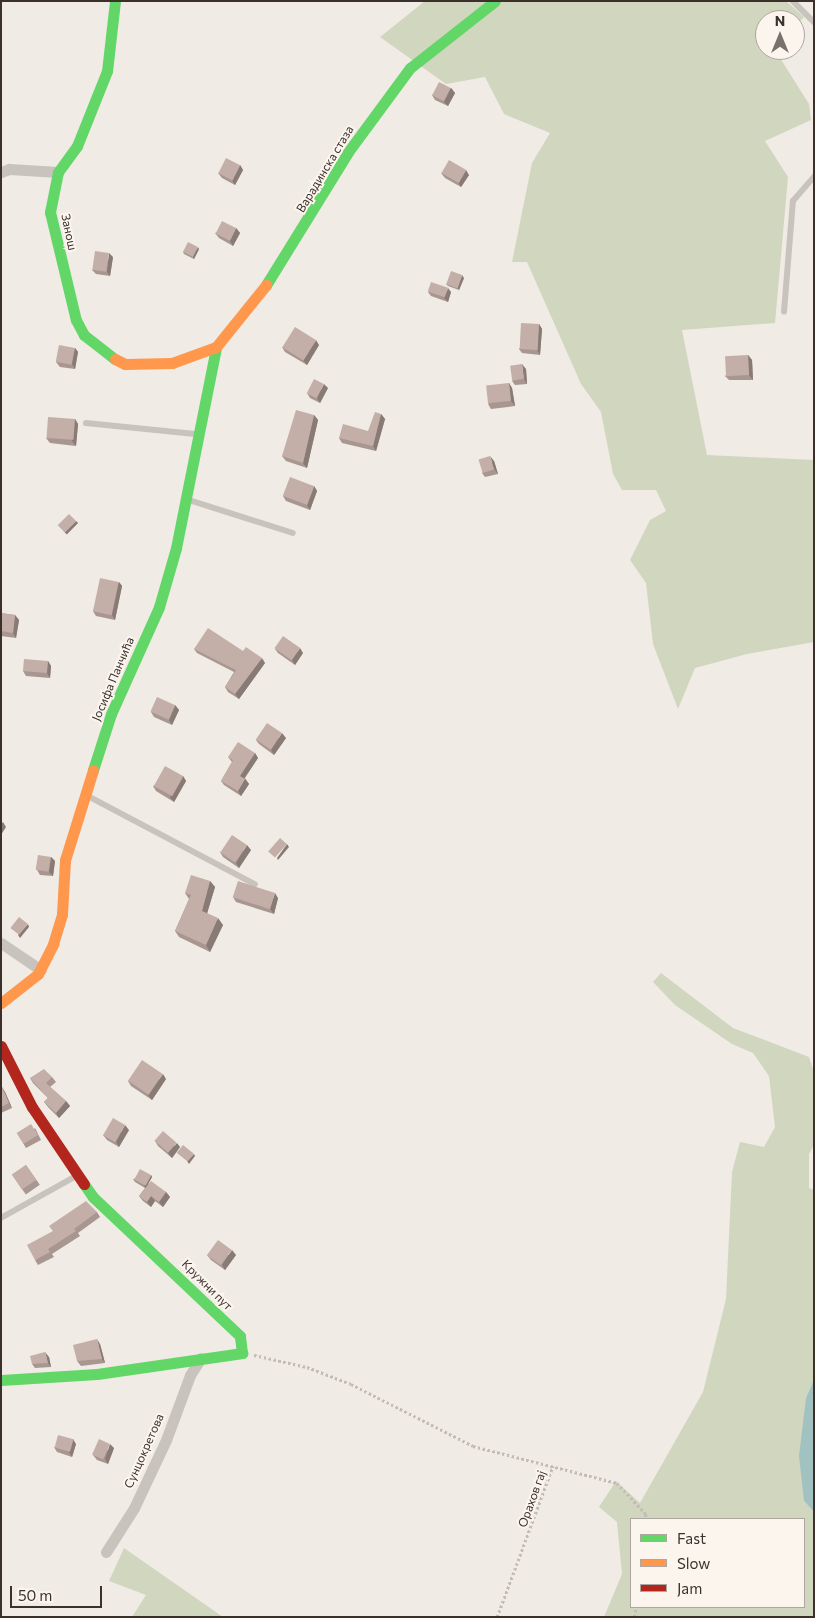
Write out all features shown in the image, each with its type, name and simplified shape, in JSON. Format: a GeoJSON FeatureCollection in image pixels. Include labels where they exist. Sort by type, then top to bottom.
{"type":"FeatureCollection","features":[{"type":"Feature","properties":{"kind":"street","name":"Занош"},"geometry":{"type":"LineString","coordinates":[[115,1],[107,71],[77,146],[58,172],[50,212],[76,320],[84,335],[107,354],[125,364],[172,363],[216,347]]}},
{"type":"Feature","properties":{"kind":"street","name":"Варадинска стаза"},"geometry":{"type":"LineString","coordinates":[[216,347],[278,269],[348,152],[410,68],[495,1]]}},
{"type":"Feature","properties":{"kind":"street"},"geometry":{"type":"LineString","coordinates":[[1,172],[9,169],[58,172]]}},
{"type":"Feature","properties":{"kind":"street","name":"Јосифа Панчића"},"geometry":{"type":"LineString","coordinates":[[1,1003],[21,990],[41,970],[62,914],[65,860],[111,714],[159,607],[186,499],[216,347]]}},
{"type":"Feature","properties":{"kind":"street"},"geometry":{"type":"LineString","coordinates":[[1,943],[41,970]]}},
{"type":"Feature","properties":{"kind":"street","name":"Кружни пут"},"geometry":{"type":"LineString","coordinates":[[1,1046],[32,1107],[93,1197],[240,1336],[242,1353]]}},
{"type":"Feature","properties":{"kind":"street"},"geometry":{"type":"LineString","coordinates":[[1,1380],[97,1374],[242,1353]]}},
{"type":"Feature","properties":{"kind":"street","name":"Сунцокретова"},"geometry":{"type":"LineString","coordinates":[[106,1552],[134,1508],[166,1440],[190,1375],[201,1358]]}},
{"type":"Feature","properties":{"kind":"lane"},"geometry":{"type":"LineString","coordinates":[[793,1],[814,22]]}},
{"type":"Feature","properties":{"kind":"lane"},"geometry":{"type":"LineString","coordinates":[[784,312],[793,201],[814,177]]}},
{"type":"Feature","properties":{"kind":"lane"},"geometry":{"type":"LineString","coordinates":[[86,423],[199,435]]}},
{"type":"Feature","properties":{"kind":"lane"},"geometry":{"type":"LineString","coordinates":[[186,499],[293,533]]}},
{"type":"Feature","properties":{"kind":"lane"},"geometry":{"type":"LineString","coordinates":[[86,795],[254,884]]}},
{"type":"Feature","properties":{"kind":"lane"},"geometry":{"type":"LineString","coordinates":[[1,1218],[78,1174]]}},
{"type":"Feature","properties":{"kind":"path"},"geometry":{"type":"LineString","coordinates":[[242,1353],[306,1367],[351,1384],[473,1446],[553,1466]]}},
{"type":"Feature","properties":{"kind":"path","name":"Орахов гај"},"geometry":{"type":"LineString","coordinates":[[497,1617],[553,1466],[617,1483],[646,1514],[646,1518]]}},
{"type":"Feature","properties":{"kind":"green space"},"geometry":{"type":"Polygon","coordinates":[[[425,1],[786,1],[796,10],[755,10],[755,60],[781,60],[809,104],[811,120],[765,141],[788,177],[775,323],[682,330],[707,455],[814,460],[814,642],[747,654],[695,668],[678,709],[653,644],[646,583],[630,560],[650,520],[666,511],[656,490],[622,490],[613,474],[601,412],[581,384],[527,262],[512,262],[532,163],[550,133],[504,114],[485,77],[446,84],[380,37],[425,1]]]}},
{"type":"Feature","properties":{"kind":"green space"},"geometry":{"type":"Polygon","coordinates":[[[661,973],[733,1028],[809,1057],[814,1072],[814,1145],[809,1154],[809,1188],[814,1190],[814,1379],[806,1398],[804,1501],[814,1512],[814,1617],[604,1617],[622,1574],[617,1522],[599,1507],[616,1481],[640,1503],[703,1392],[726,1299],[732,1172],[740,1142],[764,1147],[775,1127],[769,1076],[753,1053],[732,1044],[675,1005],[653,982],[661,973]]]}},
{"type":"Feature","properties":{"kind":"green space"},"geometry":{"type":"Polygon","coordinates":[[[124,1548],[223,1617],[132,1617],[146,1595],[109,1581],[124,1548]]]}},
{"type":"Feature","properties":{"kind":"water"},"geometry":{"type":"Polygon","coordinates":[[[814,1379],[814,1512],[804,1501],[799,1456],[806,1398],[814,1379]]]}},
{"type":"Feature","properties":{"kind":"building"},"geometry":{"type":"Polygon","coordinates":[[[439,82],[451,88],[444,101],[432,95],[439,82]]]}},
{"type":"Feature","properties":{"kind":"building"},"geometry":{"type":"Polygon","coordinates":[[[226,158],[240,165],[233,180],[218,173],[226,158]]]}},
{"type":"Feature","properties":{"kind":"building"},"geometry":{"type":"Polygon","coordinates":[[[449,160],[466,170],[459,183],[442,173],[449,160]]]}},
{"type":"Feature","properties":{"kind":"building"},"geometry":{"type":"Polygon","coordinates":[[[222,221],[236,228],[230,241],[216,233],[222,221]]]}},
{"type":"Feature","properties":{"kind":"building"},"geometry":{"type":"Polygon","coordinates":[[[188,242],[198,247],[193,257],[183,252],[188,242]]]}},
{"type":"Feature","properties":{"kind":"building"},"geometry":{"type":"Polygon","coordinates":[[[95,251],[109,253],[106,272],[92,270],[95,251]]]}},
{"type":"Feature","properties":{"kind":"building"},"geometry":{"type":"Polygon","coordinates":[[[451,271],[462,275],[457,288],[446,284],[451,271]]]}},
{"type":"Feature","properties":{"kind":"building"},"geometry":{"type":"Polygon","coordinates":[[[431,282],[448,288],[445,297],[428,291],[431,282]]]}},
{"type":"Feature","properties":{"kind":"building"},"geometry":{"type":"Polygon","coordinates":[[[521,323],[539,324],[538,350],[520,349],[521,323]]]}},
{"type":"Feature","properties":{"kind":"building"},"geometry":{"type":"Polygon","coordinates":[[[295,327],[316,340],[303,361],[282,347],[295,327]]]}},
{"type":"Feature","properties":{"kind":"building"},"geometry":{"type":"Polygon","coordinates":[[[59,345],[75,348],[71,365],[56,362],[59,345]]]}},
{"type":"Feature","properties":{"kind":"building"},"geometry":{"type":"Polygon","coordinates":[[[748,355],[749,375],[726,376],[725,356],[748,355]]]}},
{"type":"Feature","properties":{"kind":"building"},"geometry":{"type":"Polygon","coordinates":[[[522,364],[524,379],[512,381],[510,366],[522,364]]]}},
{"type":"Feature","properties":{"kind":"building"},"geometry":{"type":"Polygon","coordinates":[[[314,379],[324,384],[317,398],[307,393],[314,379]]]}},
{"type":"Feature","properties":{"kind":"building"},"geometry":{"type":"Polygon","coordinates":[[[509,383],[511,401],[488,403],[486,385],[509,383]]]}},
{"type":"Feature","properties":{"kind":"building"},"geometry":{"type":"Polygon","coordinates":[[[296,410],[314,415],[303,463],[282,456],[296,410]]]}},
{"type":"Feature","properties":{"kind":"building"},"geometry":{"type":"Polygon","coordinates":[[[375,412],[381,414],[373,446],[339,438],[343,424],[368,431],[375,412]]]}},
{"type":"Feature","properties":{"kind":"building"},"geometry":{"type":"Polygon","coordinates":[[[48,417],[75,419],[73,440],[47,438],[48,417]]]}},
{"type":"Feature","properties":{"kind":"building"},"geometry":{"type":"Polygon","coordinates":[[[490,456],[494,469],[483,473],[479,460],[490,456]]]}},
{"type":"Feature","properties":{"kind":"building"},"geometry":{"type":"Polygon","coordinates":[[[290,477],[314,486],[307,505],[283,496],[290,477]]]}},
{"type":"Feature","properties":{"kind":"building"},"geometry":{"type":"Polygon","coordinates":[[[69,514],[76,521],[65,532],[58,525],[69,514]]]}},
{"type":"Feature","properties":{"kind":"building"},"geometry":{"type":"Polygon","coordinates":[[[100,578],[119,582],[112,615],[93,611],[100,578]]]}},
{"type":"Feature","properties":{"kind":"building"},"geometry":{"type":"Polygon","coordinates":[[[1,613],[15,615],[13,633],[1,631],[1,613]]]}},
{"type":"Feature","properties":{"kind":"building"},"geometry":{"type":"Polygon","coordinates":[[[208,628],[243,651],[246,647],[262,658],[235,694],[225,687],[236,670],[194,649],[208,628]]]}},
{"type":"Feature","properties":{"kind":"building"},"geometry":{"type":"Polygon","coordinates":[[[283,636],[300,648],[292,660],[274,648],[283,636]]]}},
{"type":"Feature","properties":{"kind":"building"},"geometry":{"type":"Polygon","coordinates":[[[24,659],[48,661],[47,673],[23,671],[24,659]]]}},
{"type":"Feature","properties":{"kind":"building"},"geometry":{"type":"Polygon","coordinates":[[[157,697],[175,705],[169,720],[150,712],[157,697]]]}},
{"type":"Feature","properties":{"kind":"building"},"geometry":{"type":"Polygon","coordinates":[[[267,723],[282,733],[271,750],[256,740],[267,723]]]}},
{"type":"Feature","properties":{"kind":"building"},"geometry":{"type":"Polygon","coordinates":[[[238,742],[255,753],[240,776],[245,779],[238,791],[221,781],[233,760],[228,757],[238,742]]]}},
{"type":"Feature","properties":{"kind":"building"},"geometry":{"type":"Polygon","coordinates":[[[165,766],[183,776],[172,796],[154,786],[165,766]]]}},
{"type":"Feature","properties":{"kind":"building"},"geometry":{"type":"Polygon","coordinates":[[[232,835],[247,845],[235,862],[220,852],[232,835]]]}},
{"type":"Feature","properties":{"kind":"building"},"geometry":{"type":"Polygon","coordinates":[[[280,838],[287,844],[275,857],[268,852],[280,838]]]}},
{"type":"Feature","properties":{"kind":"building"},"geometry":{"type":"Polygon","coordinates":[[[38,855],[51,857],[48,872],[36,870],[38,855]]]}},
{"type":"Feature","properties":{"kind":"building"},"geometry":{"type":"Polygon","coordinates":[[[191,875],[210,881],[202,911],[218,918],[206,945],[175,931],[191,895],[185,893],[191,875]]]}},
{"type":"Feature","properties":{"kind":"building"},"geometry":{"type":"Polygon","coordinates":[[[238,881],[275,893],[270,909],[233,897],[238,881]]]}},
{"type":"Feature","properties":{"kind":"building"},"geometry":{"type":"Polygon","coordinates":[[[19,917],[28,924],[19,935],[10,928],[19,917]]]}},
{"type":"Feature","properties":{"kind":"building"},"geometry":{"type":"Polygon","coordinates":[[[142,1060],[163,1074],[149,1095],[128,1081],[142,1060]]]}},
{"type":"Feature","properties":{"kind":"building"},"geometry":{"type":"Polygon","coordinates":[[[44,1069],[52,1077],[46,1083],[66,1101],[56,1113],[44,1102],[48,1098],[30,1078],[44,1069]]]}},
{"type":"Feature","properties":{"kind":"building"},"geometry":{"type":"Polygon","coordinates":[[[1,1088],[9,1103],[1,1107],[1,1088]]]}},
{"type":"Feature","properties":{"kind":"building"},"geometry":{"type":"Polygon","coordinates":[[[113,1118],[125,1125],[115,1142],[103,1135],[113,1118]]]}},
{"type":"Feature","properties":{"kind":"building"},"geometry":{"type":"Polygon","coordinates":[[[31,1124],[38,1135],[23,1144],[17,1133],[31,1124]]]}},
{"type":"Feature","properties":{"kind":"building"},"geometry":{"type":"Polygon","coordinates":[[[163,1131],[177,1143],[168,1153],[154,1141],[163,1131]]]}},
{"type":"Feature","properties":{"kind":"building"},"geometry":{"type":"Polygon","coordinates":[[[183,1145],[194,1154],[188,1162],[177,1153],[183,1145]]]}},
{"type":"Feature","properties":{"kind":"building"},"geometry":{"type":"Polygon","coordinates":[[[26,1165],[36,1180],[22,1189],[12,1175],[26,1165]]]}},
{"type":"Feature","properties":{"kind":"building"},"geometry":{"type":"Polygon","coordinates":[[[140,1169],[151,1175],[146,1186],[134,1179],[140,1169]]]}},
{"type":"Feature","properties":{"kind":"building"},"geometry":{"type":"Polygon","coordinates":[[[151,1181],[166,1192],[159,1202],[151,1196],[147,1202],[139,1196],[151,1181]]]}},
{"type":"Feature","properties":{"kind":"building"},"geometry":{"type":"Polygon","coordinates":[[[86,1201],[97,1212],[74,1229],[76,1231],[48,1249],[50,1252],[35,1260],[27,1245],[53,1231],[49,1226],[86,1201]]]}},
{"type":"Feature","properties":{"kind":"building"},"geometry":{"type":"Polygon","coordinates":[[[218,1240],[232,1250],[221,1265],[207,1255],[218,1240]]]}},
{"type":"Feature","properties":{"kind":"building"},"geometry":{"type":"Polygon","coordinates":[[[97,1339],[102,1359],[77,1361],[73,1345],[97,1339]]]}},
{"type":"Feature","properties":{"kind":"building"},"geometry":{"type":"Polygon","coordinates":[[[45,1352],[48,1363],[32,1364],[30,1356],[45,1352]]]}},
{"type":"Feature","properties":{"kind":"building"},"geometry":{"type":"Polygon","coordinates":[[[58,1435],[73,1439],[70,1452],[55,1448],[58,1435]]]}},
{"type":"Feature","properties":{"kind":"building"},"geometry":{"type":"Polygon","coordinates":[[[99,1439],[110,1444],[103,1459],[92,1455],[99,1439]]]}},
{"type":"Feature","properties":{"kind":"traffic: fast"},"geometry":{"type":"LineString","coordinates":[[115,1],[107,71],[77,146],[58,172],[50,212],[76,320],[84,335],[115,359]]}},
{"type":"Feature","properties":{"kind":"traffic: fast"},"geometry":{"type":"LineString","coordinates":[[266,285],[348,152],[410,68],[495,1]]}},
{"type":"Feature","properties":{"kind":"traffic: fast"},"geometry":{"type":"LineString","coordinates":[[93,770],[111,714],[159,607],[176,548],[216,347]]}},
{"type":"Feature","properties":{"kind":"traffic: fast"},"geometry":{"type":"LineString","coordinates":[[1,1380],[97,1374],[242,1353],[240,1336],[93,1197],[84,1184]]}},
{"type":"Feature","properties":{"kind":"traffic: slow"},"geometry":{"type":"LineString","coordinates":[[115,359],[125,364],[172,363],[216,347],[266,285]]}},
{"type":"Feature","properties":{"kind":"traffic: slow"},"geometry":{"type":"LineString","coordinates":[[1,1003],[38,974],[53,944],[62,914],[65,860],[93,770]]}},
{"type":"Feature","properties":{"kind":"traffic: jam"},"geometry":{"type":"LineString","coordinates":[[1,1046],[32,1107],[84,1184]]}}]}
